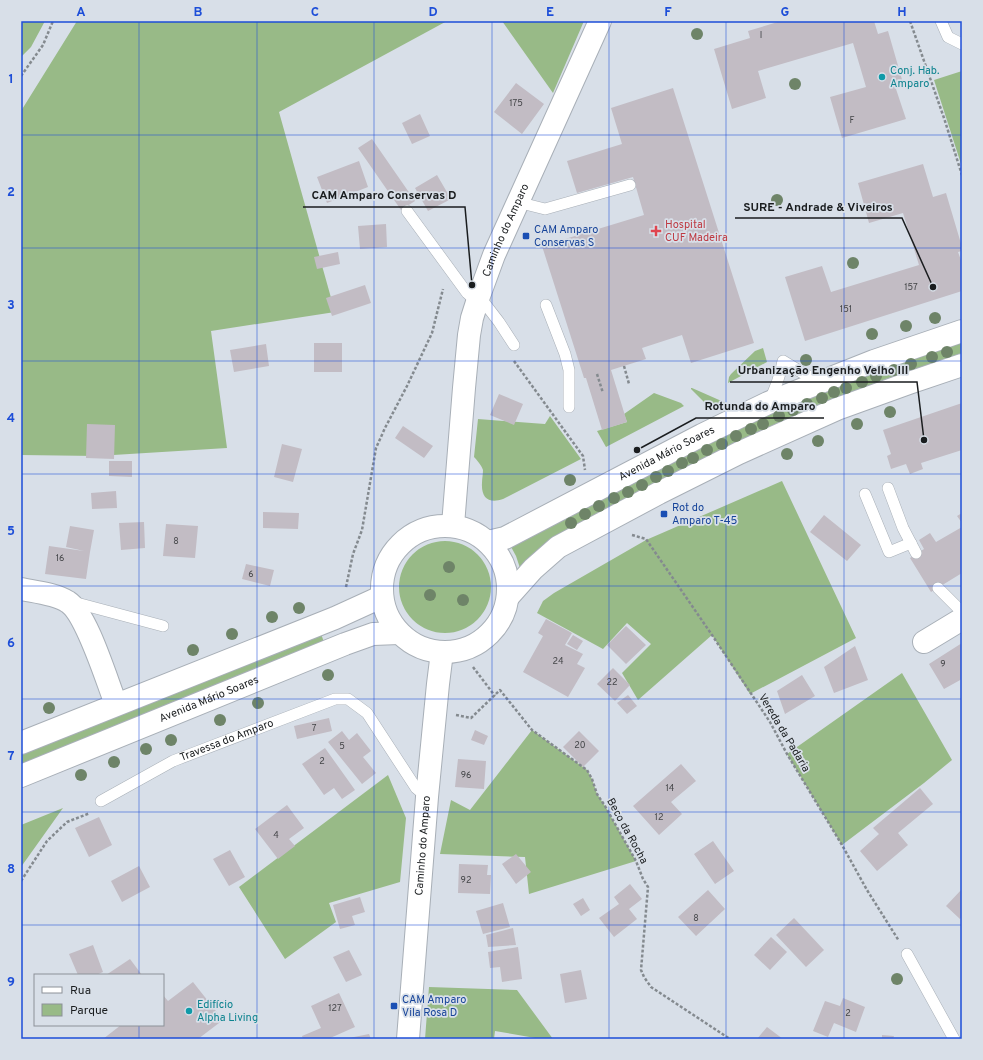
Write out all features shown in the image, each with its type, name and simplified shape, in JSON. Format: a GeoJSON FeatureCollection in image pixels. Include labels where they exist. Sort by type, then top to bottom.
{"type":"FeatureCollection","features":[{"type":"Feature","properties":{"kind":"main road","name":"Caminho do Amparo"},"geometry":{"type":"LineString","coordinates":[[453,525],[469,335],[472,318],[494,255],[600,21]]}},
{"type":"Feature","properties":{"kind":"main road","name":"Avenida Mário Soares"},"geometry":{"type":"LineString","coordinates":[[488,542],[505,538],[702,435],[768,403],[874,360],[962,331]]}},
{"type":"Feature","properties":{"kind":"main road"},"geometry":{"type":"LineString","coordinates":[[508,596],[533,569],[558,547],[659,493],[739,453],[837,409],[962,365]]}},
{"type":"Feature","properties":{"kind":"main road"},"geometry":{"type":"LineString","coordinates":[[453,525],[466,528],[478,534],[488,542],[501,558],[508,576],[508,596],[503,615],[493,631],[478,643],[461,650],[442,652],[425,649],[409,641],[399,633],[386,614],[381,596],[382,580],[386,564],[394,550],[406,538],[420,530],[436,526],[453,525]]}},
{"type":"Feature","properties":{"kind":"main road"},"geometry":{"type":"LineString","coordinates":[[21,589],[58,597],[74,607],[80,615],[96,651],[116,704]]}},
{"type":"Feature","properties":{"kind":"main road"},"geometry":{"type":"LineString","coordinates":[[21,743],[335,618],[381,596]]}},
{"type":"Feature","properties":{"kind":"main road"},"geometry":{"type":"LineString","coordinates":[[924,642],[962,619]]}},
{"type":"Feature","properties":{"kind":"main road","name":"Avenida Mário Soares"},"geometry":{"type":"LineString","coordinates":[[21,776],[345,644],[373,634],[399,633]]}},
{"type":"Feature","properties":{"kind":"main road","name":"Caminho do Amparo"},"geometry":{"type":"LineString","coordinates":[[408,1039],[427,797],[442,652]]}},
{"type":"Feature","properties":{"kind":"lane"},"geometry":{"type":"LineString","coordinates":[[941,21],[948,37],[962,44]]}},
{"type":"Feature","properties":{"kind":"lane"},"geometry":{"type":"LineString","coordinates":[[517,202],[545,209],[630,185]]}},
{"type":"Feature","properties":{"kind":"lane"},"geometry":{"type":"LineString","coordinates":[[407,211],[467,293],[478,299],[499,322],[514,345]]}},
{"type":"Feature","properties":{"kind":"lane"},"geometry":{"type":"LineString","coordinates":[[546,305],[568,364],[568,406]]}},
{"type":"Feature","properties":{"kind":"lane"},"geometry":{"type":"LineString","coordinates":[[768,403],[780,376],[783,361],[806,375],[823,380]]}},
{"type":"Feature","properties":{"kind":"lane"},"geometry":{"type":"LineString","coordinates":[[865,494],[889,552],[913,548],[902,528],[888,488]]}},
{"type":"Feature","properties":{"kind":"lane"},"geometry":{"type":"LineString","coordinates":[[938,588],[962,612]]}},
{"type":"Feature","properties":{"kind":"lane"},"geometry":{"type":"LineString","coordinates":[[58,597],[163,626]]}},
{"type":"Feature","properties":{"kind":"lane","name":"Travessa do Amparo"},"geometry":{"type":"LineString","coordinates":[[101,801],[173,761],[335,699],[348,699],[367,714],[416,788],[427,797]]}},
{"type":"Feature","properties":{"kind":"lane"},"geometry":{"type":"LineString","coordinates":[[907,954],[954,1039]]}},
{"type":"Feature","properties":{"kind":"path"},"geometry":{"type":"LineString","coordinates":[[21,76],[43,46],[53,21]]}},
{"type":"Feature","properties":{"kind":"path"},"geometry":{"type":"LineString","coordinates":[[910,21],[962,175]]}},
{"type":"Feature","properties":{"kind":"path"},"geometry":{"type":"LineString","coordinates":[[346,587],[353,554],[362,530],[376,448],[432,332],[448,267]]}},
{"type":"Feature","properties":{"kind":"path"},"geometry":{"type":"LineString","coordinates":[[512,360],[583,456],[585,470]]}},
{"type":"Feature","properties":{"kind":"path"},"geometry":{"type":"LineString","coordinates":[[624,366],[630,384]]}},
{"type":"Feature","properties":{"kind":"path"},"geometry":{"type":"LineString","coordinates":[[597,374],[603,393]]}},
{"type":"Feature","properties":{"kind":"path","name":"Vereda da Padaria"},"geometry":{"type":"LineString","coordinates":[[632,535],[646,540],[770,722],[787,754],[842,845],[867,890],[907,954]]}},
{"type":"Feature","properties":{"kind":"path"},"geometry":{"type":"LineString","coordinates":[[451,713],[471,718],[495,696],[474,667]]}},
{"type":"Feature","properties":{"kind":"path","name":"Beco da Rocha"},"geometry":{"type":"LineString","coordinates":[[495,696],[500,690],[532,730],[587,770],[597,794],[632,854],[648,887],[641,970],[644,977],[651,987],[730,1039]]}},
{"type":"Feature","properties":{"kind":"path"},"geometry":{"type":"LineString","coordinates":[[21,881],[47,841],[67,822],[92,812],[101,801]]}},
{"type":"Feature","properties":{"kind":"green space"},"geometry":{"type":"Polygon","coordinates":[[[21,21],[45,21],[31,47],[21,57],[21,21]]]}},
{"type":"Feature","properties":{"kind":"green space"},"geometry":{"type":"Polygon","coordinates":[[[77,21],[447,21],[279,112],[335,312],[211,331],[227,448],[97,456],[21,455],[21,111],[77,21]]]}},
{"type":"Feature","properties":{"kind":"green space"},"geometry":{"type":"Polygon","coordinates":[[[502,21],[584,21],[553,93],[502,21]]]}},
{"type":"Feature","properties":{"kind":"green space"},"geometry":{"type":"Polygon","coordinates":[[[962,71],[962,167],[934,80],[962,71]]]}},
{"type":"Feature","properties":{"kind":"green space"},"geometry":{"type":"Polygon","coordinates":[[[962,342],[962,353],[883,380],[828,401],[755,433],[715,453],[520,568],[510,545],[529,538],[694,451],[753,422],[805,399],[849,382],[962,342]]]}},
{"type":"Feature","properties":{"kind":"green space"},"geometry":{"type":"Polygon","coordinates":[[[763,348],[767,362],[728,383],[731,374],[755,351],[763,348]]]}},
{"type":"Feature","properties":{"kind":"green space"},"geometry":{"type":"Polygon","coordinates":[[[691,388],[726,403],[709,411],[708,406],[691,388]]]}},
{"type":"Feature","properties":{"kind":"green space"},"geometry":{"type":"Polygon","coordinates":[[[654,393],[681,403],[684,406],[606,447],[597,431],[627,422],[624,414],[654,393]]]}},
{"type":"Feature","properties":{"kind":"green space"},"geometry":{"type":"Polygon","coordinates":[[[550,416],[581,459],[503,499],[494,501],[487,498],[483,493],[482,488],[483,470],[481,465],[474,457],[478,419],[545,424],[550,416]]]}},
{"type":"Feature","properties":{"kind":"green space"},"geometry":{"type":"Polygon","coordinates":[[[782,481],[856,638],[750,694],[712,635],[638,700],[622,673],[651,644],[627,623],[603,649],[537,613],[543,601],[554,593],[646,540],[782,481]]]}},
{"type":"Feature","properties":{"kind":"green space"},"geometry":{"type":"Polygon","coordinates":[[[445,541],[463,544],[478,554],[488,569],[491,587],[488,605],[478,620],[463,630],[445,633],[427,630],[412,620],[402,605],[399,587],[402,569],[412,554],[427,544],[445,541]]]}},
{"type":"Feature","properties":{"kind":"green space"},"geometry":{"type":"Polygon","coordinates":[[[321,634],[324,642],[21,765],[21,755],[321,634]]]}},
{"type":"Feature","properties":{"kind":"green space"},"geometry":{"type":"Polygon","coordinates":[[[902,673],[952,760],[842,845],[787,754],[902,673]]]}},
{"type":"Feature","properties":{"kind":"green space"},"geometry":{"type":"Polygon","coordinates":[[[532,730],[587,770],[597,794],[636,861],[529,894],[525,857],[440,854],[451,800],[470,810],[532,730]]]}},
{"type":"Feature","properties":{"kind":"green space"},"geometry":{"type":"Polygon","coordinates":[[[388,775],[406,818],[400,882],[329,903],[336,922],[285,959],[239,887],[388,775]]]}},
{"type":"Feature","properties":{"kind":"green space"},"geometry":{"type":"Polygon","coordinates":[[[63,808],[21,867],[21,825],[63,808]]]}},
{"type":"Feature","properties":{"kind":"green space"},"geometry":{"type":"Polygon","coordinates":[[[429,987],[517,990],[553,1039],[541,1039],[495,1031],[494,1039],[425,1039],[429,987]]]}},
{"type":"Feature","properties":{"kind":"building","name":"Conj. Hab. Amparo"},"geometry":{"type":"Polygon","coordinates":[[[781,21],[874,21],[878,34],[888,31],[903,83],[895,86],[906,119],[842,138],[830,97],[866,87],[853,43],[758,71],[766,98],[732,109],[714,49],[750,38],[748,31],[781,21]]]}},
{"type":"Feature","properties":{"kind":"building"},"geometry":{"type":"Polygon","coordinates":[[[516,83],[544,104],[522,134],[494,112],[516,83]]]}},
{"type":"Feature","properties":{"kind":"building","name":"Hospital CUF Madeira"},"geometry":{"type":"Polygon","coordinates":[[[673,88],[754,343],[691,363],[682,335],[642,348],[646,359],[611,370],[627,422],[602,430],[542,246],[644,215],[633,177],[577,193],[567,161],[622,144],[611,108],[673,88]]]}},
{"type":"Feature","properties":{"kind":"building"},"geometry":{"type":"Polygon","coordinates":[[[420,114],[430,136],[412,144],[402,123],[420,114]]]}},
{"type":"Feature","properties":{"kind":"building"},"geometry":{"type":"Polygon","coordinates":[[[372,139],[415,201],[401,210],[358,148],[372,139]]]}},
{"type":"Feature","properties":{"kind":"building"},"geometry":{"type":"Polygon","coordinates":[[[359,161],[368,187],[327,203],[317,177],[359,161]]]}},
{"type":"Feature","properties":{"kind":"building"},"geometry":{"type":"Polygon","coordinates":[[[923,164],[933,197],[946,193],[962,247],[962,251],[958,252],[962,263],[962,291],[805,341],[785,277],[822,266],[831,292],[919,265],[903,213],[869,223],[858,183],[923,164]]]}},
{"type":"Feature","properties":{"kind":"building"},"geometry":{"type":"Polygon","coordinates":[[[437,175],[451,199],[428,211],[415,188],[437,175]]]}},
{"type":"Feature","properties":{"kind":"building"},"geometry":{"type":"Polygon","coordinates":[[[386,224],[387,247],[360,249],[358,226],[386,224]]]}},
{"type":"Feature","properties":{"kind":"building"},"geometry":{"type":"Polygon","coordinates":[[[338,252],[340,264],[317,269],[314,257],[338,252]]]}},
{"type":"Feature","properties":{"kind":"building"},"geometry":{"type":"Polygon","coordinates":[[[365,285],[371,303],[332,316],[326,298],[365,285]]]}},
{"type":"Feature","properties":{"kind":"building"},"geometry":{"type":"Polygon","coordinates":[[[314,343],[342,343],[342,372],[314,372],[314,343]]]}},
{"type":"Feature","properties":{"kind":"building"},"geometry":{"type":"Polygon","coordinates":[[[266,344],[269,366],[234,372],[230,350],[266,344]]]}},
{"type":"Feature","properties":{"kind":"building"},"geometry":{"type":"Polygon","coordinates":[[[499,394],[523,404],[514,425],[490,415],[499,394]]]}},
{"type":"Feature","properties":{"kind":"building"},"geometry":{"type":"Polygon","coordinates":[[[962,403],[962,450],[921,463],[923,469],[910,474],[906,464],[891,469],[887,456],[891,454],[883,430],[962,403]]]}},
{"type":"Feature","properties":{"kind":"building"},"geometry":{"type":"Polygon","coordinates":[[[87,424],[115,425],[114,459],[86,458],[87,424]]]}},
{"type":"Feature","properties":{"kind":"building"},"geometry":{"type":"Polygon","coordinates":[[[403,426],[433,446],[424,458],[395,438],[403,426]]]}},
{"type":"Feature","properties":{"kind":"building"},"geometry":{"type":"Polygon","coordinates":[[[282,444],[302,449],[293,482],[274,477],[282,444]]]}},
{"type":"Feature","properties":{"kind":"building"},"geometry":{"type":"Polygon","coordinates":[[[109,461],[132,461],[132,477],[109,476],[109,461]]]}},
{"type":"Feature","properties":{"kind":"building"},"geometry":{"type":"Polygon","coordinates":[[[116,491],[117,508],[92,509],[91,493],[116,491]]]}},
{"type":"Feature","properties":{"kind":"building"},"geometry":{"type":"Polygon","coordinates":[[[263,512],[299,513],[298,529],[263,528],[263,512]]]}},
{"type":"Feature","properties":{"kind":"building"},"geometry":{"type":"Polygon","coordinates":[[[962,513],[962,523],[957,516],[962,513]]]}},
{"type":"Feature","properties":{"kind":"building"},"geometry":{"type":"Polygon","coordinates":[[[824,515],[861,545],[847,561],[810,532],[824,515]]]}},
{"type":"Feature","properties":{"kind":"building"},"geometry":{"type":"Polygon","coordinates":[[[144,522],[145,548],[121,550],[119,523],[144,522]]]}},
{"type":"Feature","properties":{"kind":"building"},"geometry":{"type":"Polygon","coordinates":[[[166,524],[198,526],[195,558],[163,556],[166,524]]]}},
{"type":"Feature","properties":{"kind":"building"},"geometry":{"type":"Polygon","coordinates":[[[70,526],[94,530],[86,579],[45,574],[49,546],[84,551],[66,547],[70,526]]]}},
{"type":"Feature","properties":{"kind":"building"},"geometry":{"type":"Polygon","coordinates":[[[962,527],[962,573],[931,592],[910,558],[924,549],[919,540],[930,533],[936,542],[962,527]]]}},
{"type":"Feature","properties":{"kind":"building"},"geometry":{"type":"Polygon","coordinates":[[[246,564],[274,570],[270,586],[242,579],[246,564]]]}},
{"type":"Feature","properties":{"kind":"building"},"geometry":{"type":"Polygon","coordinates":[[[546,619],[572,633],[565,645],[583,654],[577,664],[585,668],[568,697],[523,672],[543,636],[538,633],[546,619]]]}},
{"type":"Feature","properties":{"kind":"building"},"geometry":{"type":"Polygon","coordinates":[[[626,626],[646,645],[626,664],[607,645],[626,626]]]}},
{"type":"Feature","properties":{"kind":"building"},"geometry":{"type":"Polygon","coordinates":[[[573,635],[583,641],[577,650],[567,644],[573,635]]]}},
{"type":"Feature","properties":{"kind":"building"},"geometry":{"type":"Polygon","coordinates":[[[962,643],[962,679],[944,689],[929,664],[962,643]]]}},
{"type":"Feature","properties":{"kind":"building"},"geometry":{"type":"Polygon","coordinates":[[[855,646],[868,680],[834,693],[824,667],[855,646]]]}},
{"type":"Feature","properties":{"kind":"building"},"geometry":{"type":"Polygon","coordinates":[[[613,668],[630,685],[615,701],[597,684],[613,668]]]}},
{"type":"Feature","properties":{"kind":"building"},"geometry":{"type":"Polygon","coordinates":[[[802,675],[815,696],[785,714],[777,691],[802,675]]]}},
{"type":"Feature","properties":{"kind":"building"},"geometry":{"type":"Polygon","coordinates":[[[628,695],[637,706],[627,714],[617,703],[628,695]]]}},
{"type":"Feature","properties":{"kind":"building"},"geometry":{"type":"Polygon","coordinates":[[[329,718],[332,731],[297,739],[294,726],[329,718]]]}},
{"type":"Feature","properties":{"kind":"building"},"geometry":{"type":"Polygon","coordinates":[[[475,730],[488,736],[484,745],[471,740],[475,730]]]}},
{"type":"Feature","properties":{"kind":"building"},"geometry":{"type":"Polygon","coordinates":[[[342,731],[349,740],[357,733],[371,751],[363,757],[376,773],[362,784],[328,742],[342,731]]]}},
{"type":"Feature","properties":{"kind":"building"},"geometry":{"type":"Polygon","coordinates":[[[579,731],[599,751],[583,767],[563,747],[579,731]]]}},
{"type":"Feature","properties":{"kind":"building"},"geometry":{"type":"Polygon","coordinates":[[[325,748],[355,790],[342,799],[334,788],[324,795],[302,764],[325,748]]]}},
{"type":"Feature","properties":{"kind":"building"},"geometry":{"type":"Polygon","coordinates":[[[458,759],[486,761],[484,789],[455,787],[458,759]]]}},
{"type":"Feature","properties":{"kind":"building"},"geometry":{"type":"Polygon","coordinates":[[[681,764],[696,781],[671,802],[682,814],[659,835],[633,806],[681,764]]]}},
{"type":"Feature","properties":{"kind":"building"},"geometry":{"type":"Polygon","coordinates":[[[920,788],[933,804],[898,833],[908,845],[877,871],[860,851],[879,834],[873,828],[920,788]]]}},
{"type":"Feature","properties":{"kind":"building"},"geometry":{"type":"Polygon","coordinates":[[[287,805],[304,828],[289,839],[295,846],[278,859],[255,829],[287,805]]]}},
{"type":"Feature","properties":{"kind":"building"},"geometry":{"type":"Polygon","coordinates":[[[99,817],[112,845],[89,857],[75,828],[99,817]]]}},
{"type":"Feature","properties":{"kind":"building"},"geometry":{"type":"Polygon","coordinates":[[[713,841],[734,871],[715,884],[694,854],[713,841]]]}},
{"type":"Feature","properties":{"kind":"building"},"geometry":{"type":"Polygon","coordinates":[[[230,850],[245,877],[229,886],[213,859],[230,850]]]}},
{"type":"Feature","properties":{"kind":"building"},"geometry":{"type":"Polygon","coordinates":[[[516,854],[531,872],[516,884],[502,864],[516,854]]]}},
{"type":"Feature","properties":{"kind":"building"},"geometry":{"type":"Polygon","coordinates":[[[459,864],[488,865],[487,875],[491,875],[490,894],[458,893],[459,864]]]}},
{"type":"Feature","properties":{"kind":"building"},"geometry":{"type":"Polygon","coordinates":[[[139,866],[150,887],[122,902],[111,881],[139,866]]]}},
{"type":"Feature","properties":{"kind":"building"},"geometry":{"type":"Polygon","coordinates":[[[630,884],[642,899],[629,909],[637,919],[614,937],[599,918],[619,904],[614,897],[630,884]]]}},
{"type":"Feature","properties":{"kind":"building"},"geometry":{"type":"Polygon","coordinates":[[[962,889],[962,917],[960,919],[946,906],[962,889]]]}},
{"type":"Feature","properties":{"kind":"building"},"geometry":{"type":"Polygon","coordinates":[[[708,890],[725,909],[696,936],[678,917],[708,890]]]}},
{"type":"Feature","properties":{"kind":"building"},"geometry":{"type":"Polygon","coordinates":[[[360,897],[365,912],[352,916],[355,925],[340,929],[333,905],[360,897]]]}},
{"type":"Feature","properties":{"kind":"building"},"geometry":{"type":"Polygon","coordinates":[[[583,898],[590,910],[581,916],[573,904],[583,898]]]}},
{"type":"Feature","properties":{"kind":"building"},"geometry":{"type":"Polygon","coordinates":[[[503,903],[510,927],[483,934],[476,911],[503,903]]]}},
{"type":"Feature","properties":{"kind":"building"},"geometry":{"type":"Polygon","coordinates":[[[794,918],[824,950],[806,967],[776,935],[794,918]]]}},
{"type":"Feature","properties":{"kind":"building"},"geometry":{"type":"Polygon","coordinates":[[[513,928],[516,945],[488,947],[486,935],[513,928]]]}},
{"type":"Feature","properties":{"kind":"building"},"geometry":{"type":"Polygon","coordinates":[[[771,937],[787,952],[770,970],[754,955],[771,937]]]}},
{"type":"Feature","properties":{"kind":"building"},"geometry":{"type":"Polygon","coordinates":[[[93,945],[103,972],[98,974],[78,974],[69,954],[93,945]]]}},
{"type":"Feature","properties":{"kind":"building"},"geometry":{"type":"Polygon","coordinates":[[[518,947],[522,979],[502,982],[500,967],[490,968],[488,952],[518,947]]]}},
{"type":"Feature","properties":{"kind":"building"},"geometry":{"type":"Polygon","coordinates":[[[349,950],[362,975],[346,982],[333,957],[349,950]]]}},
{"type":"Feature","properties":{"kind":"building"},"geometry":{"type":"Polygon","coordinates":[[[130,959],[141,974],[108,974],[130,959]]]}},
{"type":"Feature","properties":{"kind":"building"},"geometry":{"type":"Polygon","coordinates":[[[581,970],[587,999],[565,1003],[560,974],[581,970]]]}},
{"type":"Feature","properties":{"kind":"building","name":"Edifício Alpha Living"},"geometry":{"type":"Polygon","coordinates":[[[193,982],[223,1020],[198,1039],[103,1039],[120,1026],[164,1026],[164,996],[168,1001],[193,982]]]}},
{"type":"Feature","properties":{"kind":"building"},"geometry":{"type":"Polygon","coordinates":[[[339,993],[355,1027],[328,1039],[303,1039],[302,1036],[321,1028],[311,1006],[339,993]]]}},
{"type":"Feature","properties":{"kind":"building"},"geometry":{"type":"Polygon","coordinates":[[[843,998],[865,1007],[856,1032],[834,1023],[828,1037],[813,1031],[825,1001],[840,1006],[843,998]]]}},
{"type":"Feature","properties":{"kind":"building"},"geometry":{"type":"Polygon","coordinates":[[[767,1027],[783,1039],[757,1039],[767,1027]]]}},
{"type":"Feature","properties":{"kind":"building"},"geometry":{"type":"Polygon","coordinates":[[[369,1034],[371,1039],[349,1039],[349,1038],[369,1034]]]}},
{"type":"Feature","properties":{"kind":"building"},"geometry":{"type":"Polygon","coordinates":[[[882,1035],[894,1036],[893,1039],[882,1039],[882,1035]]]}},
{"type":"Feature","properties":{"kind":"place","name":"Conj. Hab. Amparo"},"geometry":{"type":"Point","coordinates":[882,77]}},
{"type":"Feature","properties":{"kind":"place","name":"Hospital CUF Madeira"},"geometry":{"type":"Point","coordinates":[656,231]}},
{"type":"Feature","properties":{"kind":"place","name":"CAM Amparo Conservas S"},"geometry":{"type":"Point","coordinates":[526,236]}},
{"type":"Feature","properties":{"kind":"place","name":"CAM Amparo Conservas D"},"geometry":{"type":"Point","coordinates":[472,285]}},
{"type":"Feature","properties":{"kind":"place","name":"SURE - Andrade & Viveiros"},"geometry":{"type":"Point","coordinates":[933,287]}},
{"type":"Feature","properties":{"kind":"place","name":"Urbanização Engenho Velho III"},"geometry":{"type":"Point","coordinates":[924,440]}},
{"type":"Feature","properties":{"kind":"place","name":"Rotunda do Amparo"},"geometry":{"type":"Point","coordinates":[637,450]}},
{"type":"Feature","properties":{"kind":"place","name":"Rot do Amparo T-45"},"geometry":{"type":"Point","coordinates":[664,514]}},
{"type":"Feature","properties":{"kind":"place","name":"CAM Amparo Vila Rosa D"},"geometry":{"type":"Point","coordinates":[394,1006]}},
{"type":"Feature","properties":{"kind":"place","name":"Edifício Alpha Living"},"geometry":{"type":"Point","coordinates":[189,1011]}}]}
